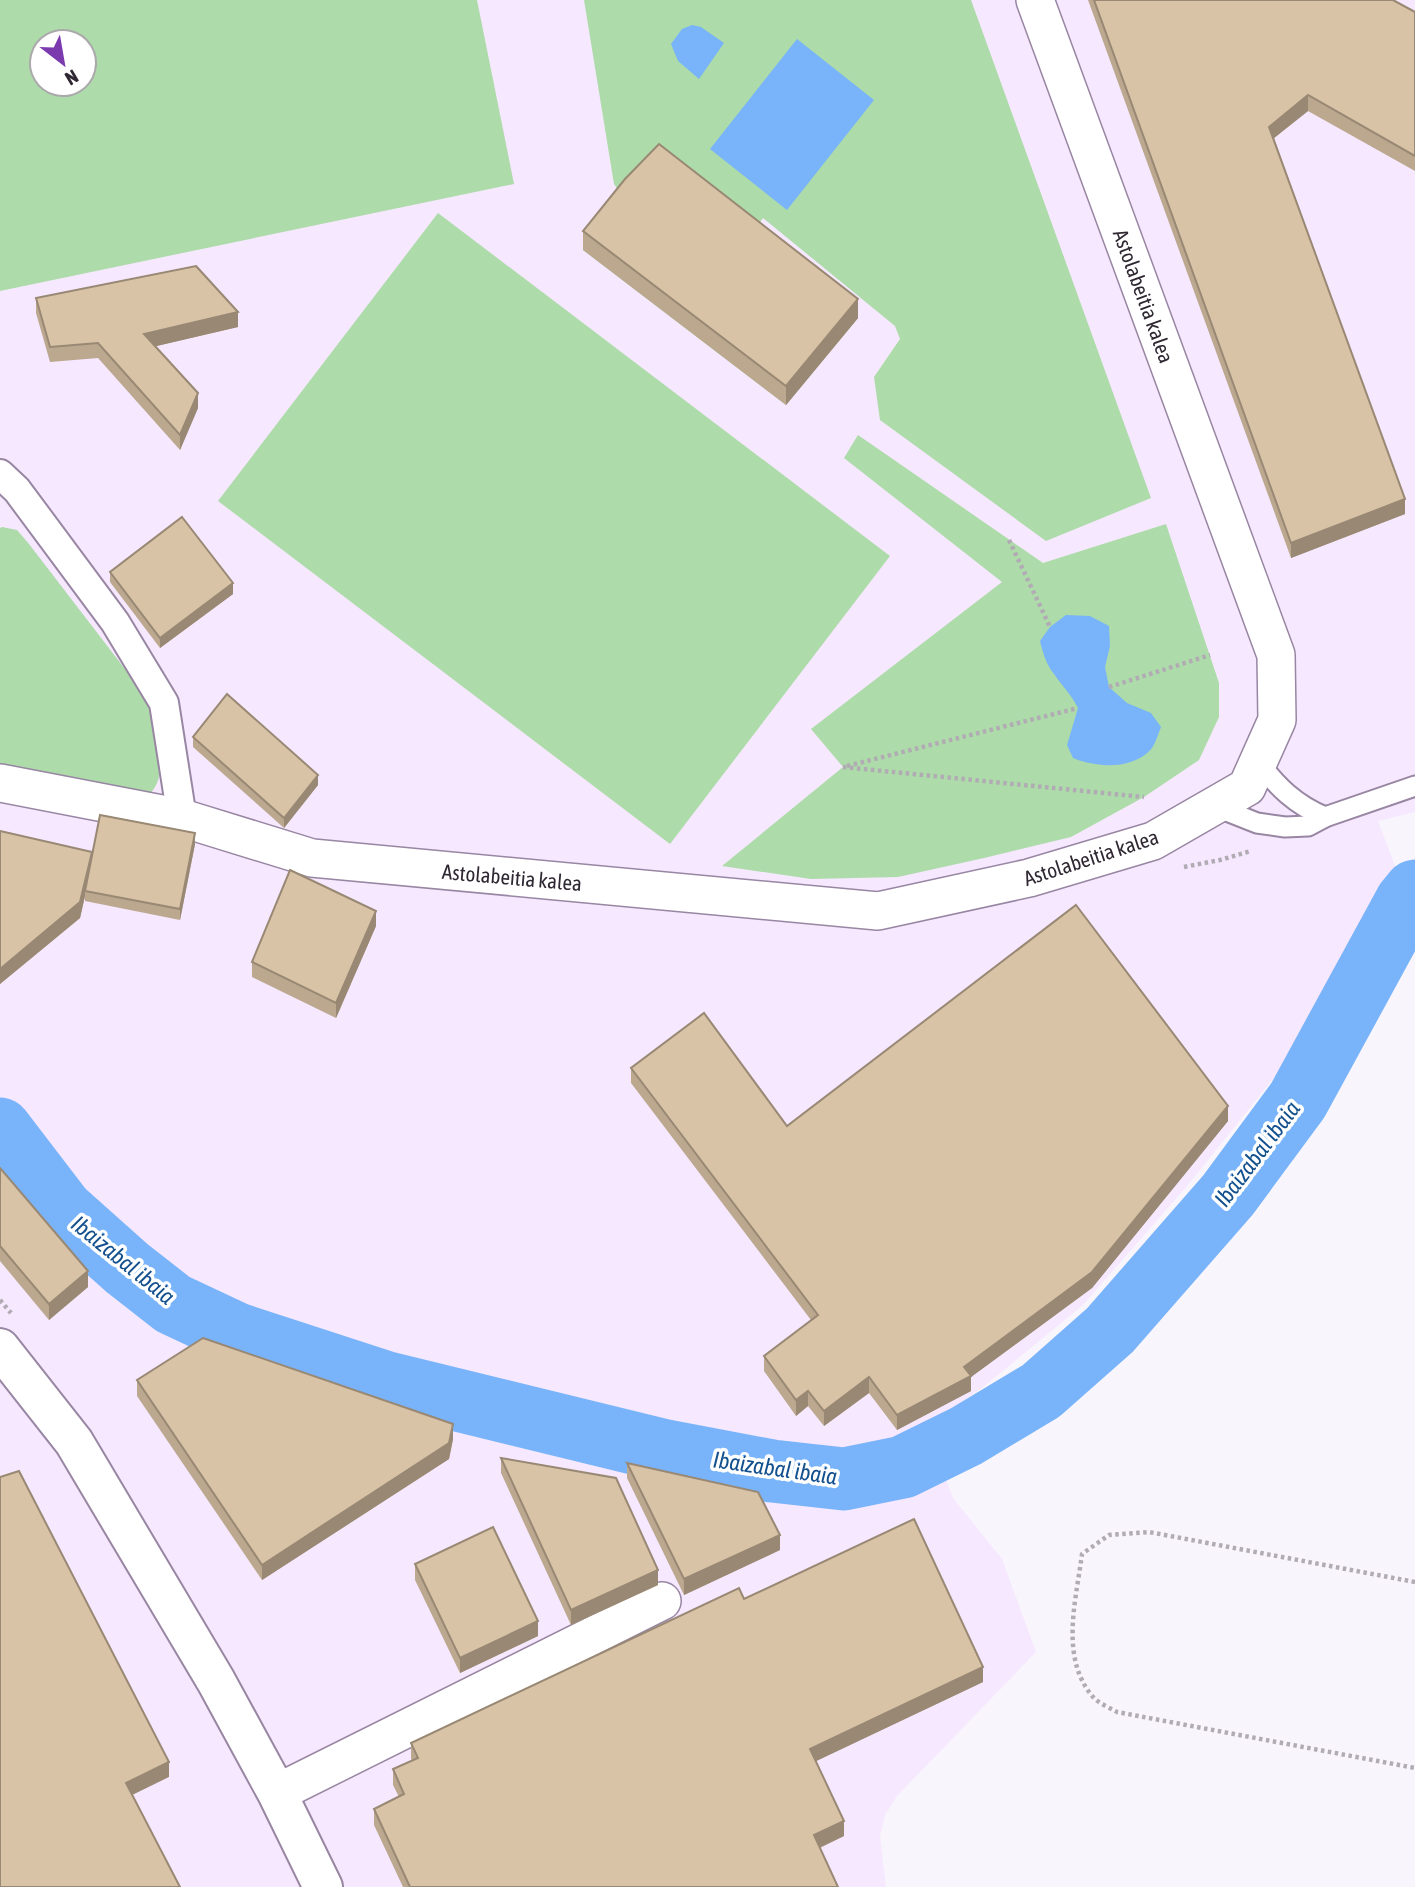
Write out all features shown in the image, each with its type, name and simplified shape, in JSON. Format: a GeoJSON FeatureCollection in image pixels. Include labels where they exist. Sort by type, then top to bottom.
{"type":"FeatureCollection","features":[{"type":"Feature","properties":{"kind":"street","name":"Astolabeitia kalea"},"geometry":{"type":"LineString","coordinates":[[0,783],[182,818],[312,858],[878,911],[1029,878],[1153,841],[1247,787],[1277,720],[1276,655],[1035,0]]}},
{"type":"Feature","properties":{"kind":"street"},"geometry":{"type":"LineString","coordinates":[[0,474],[17,490],[115,622],[164,703],[182,818]]}},
{"type":"Feature","properties":{"kind":"street"},"geometry":{"type":"LineString","coordinates":[[0,1348],[74,1442],[216,1681],[323,1887]]}},
{"type":"Feature","properties":{"kind":"street"},"geometry":{"type":"LineString","coordinates":[[276,1793],[662,1601]]}},
{"type":"Feature","properties":{"kind":"lane"},"geometry":{"type":"LineString","coordinates":[[1258,761],[1276,785],[1296,801],[1325,817]]}},
{"type":"Feature","properties":{"kind":"lane"},"geometry":{"type":"LineString","coordinates":[[1214,806],[1257,823],[1285,827],[1308,825],[1415,786]]}},
{"type":"Feature","properties":{"kind":"path"},"geometry":{"type":"LineString","coordinates":[[1009,540],[1050,627]]}},
{"type":"Feature","properties":{"kind":"path"},"geometry":{"type":"LineString","coordinates":[[1109,687],[1210,655]]}},
{"type":"Feature","properties":{"kind":"path"},"geometry":{"type":"LineString","coordinates":[[1078,708],[843,767],[1144,797]]}},
{"type":"Feature","properties":{"kind":"path"},"geometry":{"type":"LineString","coordinates":[[1415,1582],[1149,1532],[1109,1535],[1082,1554],[1072,1626],[1076,1671],[1095,1699],[1117,1712],[1415,1768]]}},
{"type":"Feature","properties":{"kind":"shaded area"},"geometry":{"type":"Polygon","coordinates":[[[0,0],[1415,0],[1415,812],[1378,821],[1400,879],[1344,980],[1297,1049],[1188,1185],[1083,1305],[982,1388],[927,1425],[953,1498],[1002,1559],[1036,1652],[897,1796],[885,1815],[880,1836],[886,1887],[0,1887],[0,0]]]}},
{"type":"Feature","properties":{"kind":"green space"},"geometry":{"type":"Polygon","coordinates":[[[0,0],[477,0],[514,184],[0,291],[0,0]]]}},
{"type":"Feature","properties":{"kind":"green space"},"geometry":{"type":"Polygon","coordinates":[[[584,0],[971,0],[1151,498],[1046,541],[880,420],[874,377],[900,339],[895,326],[763,218],[751,235],[858,318],[786,405],[583,250],[625,199],[614,184],[584,0]]]}},
{"type":"Feature","properties":{"kind":"green space"},"geometry":{"type":"Polygon","coordinates":[[[438,213],[890,556],[670,844],[218,501],[438,213]]]}},
{"type":"Feature","properties":{"kind":"green space"},"geometry":{"type":"Polygon","coordinates":[[[858,435],[1043,563],[1166,524],[1219,683],[1219,717],[1199,760],[1144,797],[1071,837],[984,858],[898,877],[811,879],[722,866],[843,767],[811,729],[1002,582],[844,458],[858,435]]]}},
{"type":"Feature","properties":{"kind":"green space"},"geometry":{"type":"Polygon","coordinates":[[[2,527],[17,530],[29,544],[148,699],[159,731],[161,770],[153,790],[140,801],[0,776],[2,527]]]}},
{"type":"Feature","properties":{"kind":"water"},"geometry":{"type":"Polygon","coordinates":[[[692,25],[701,27],[724,43],[699,79],[678,61],[671,44],[682,29],[692,25]]]}},
{"type":"Feature","properties":{"kind":"water"},"geometry":{"type":"Polygon","coordinates":[[[797,39],[874,100],[787,210],[710,149],[797,39]]]}},
{"type":"Feature","properties":{"kind":"water"},"geometry":{"type":"Polygon","coordinates":[[[1066,615],[1090,616],[1109,626],[1110,646],[1105,667],[1109,687],[1127,703],[1151,713],[1161,727],[1152,748],[1135,760],[1104,765],[1073,758],[1067,745],[1078,708],[1049,666],[1040,641],[1050,627],[1066,615]]]}},
{"type":"Feature","properties":{"kind":"building"},"geometry":{"type":"Polygon","coordinates":[[[1094,0],[1393,0],[1415,12],[1415,156],[1308,95],[1269,127],[1405,499],[1291,543],[1094,0]]]}},
{"type":"Feature","properties":{"kind":"building"},"geometry":{"type":"Polygon","coordinates":[[[659,144],[858,299],[786,386],[583,231],[625,179],[659,144]]]}},
{"type":"Feature","properties":{"kind":"building"},"geometry":{"type":"Polygon","coordinates":[[[196,266],[238,312],[144,334],[198,393],[180,435],[98,343],[50,347],[36,298],[196,266]]]}},
{"type":"Feature","properties":{"kind":"building"},"geometry":{"type":"Polygon","coordinates":[[[182,517],[233,583],[160,638],[110,572],[182,517]]]}},
{"type":"Feature","properties":{"kind":"building"},"geometry":{"type":"Polygon","coordinates":[[[227,694],[318,775],[284,818],[193,737],[227,694]]]}},
{"type":"Feature","properties":{"kind":"building"},"geometry":{"type":"Polygon","coordinates":[[[100,815],[195,833],[180,909],[85,891],[100,815]]]}},
{"type":"Feature","properties":{"kind":"building"},"geometry":{"type":"Polygon","coordinates":[[[0,831],[92,852],[80,902],[0,969],[0,831]]]}},
{"type":"Feature","properties":{"kind":"building"},"geometry":{"type":"Polygon","coordinates":[[[290,870],[376,911],[336,1003],[252,962],[290,870]]]}},
{"type":"Feature","properties":{"kind":"building"},"geometry":{"type":"Polygon","coordinates":[[[1076,905],[1228,1106],[1092,1272],[964,1367],[971,1376],[897,1415],[869,1377],[824,1411],[808,1391],[796,1400],[764,1356],[818,1315],[631,1068],[704,1013],[787,1126],[1076,905]]]}},
{"type":"Feature","properties":{"kind":"building"},"geometry":{"type":"Polygon","coordinates":[[[0,1168],[88,1271],[49,1304],[0,1246],[0,1168]]]}},
{"type":"Feature","properties":{"kind":"building"},"geometry":{"type":"Polygon","coordinates":[[[203,1338],[453,1424],[449,1443],[262,1565],[137,1380],[203,1338]]]}},
{"type":"Feature","properties":{"kind":"building"},"geometry":{"type":"Polygon","coordinates":[[[501,1458],[616,1478],[658,1570],[571,1610],[501,1458]]]}},
{"type":"Feature","properties":{"kind":"building"},"geometry":{"type":"Polygon","coordinates":[[[627,1463],[758,1492],[780,1535],[684,1579],[627,1463]]]}},
{"type":"Feature","properties":{"kind":"building"},"geometry":{"type":"Polygon","coordinates":[[[19,1471],[169,1762],[126,1783],[180,1887],[0,1887],[0,1477],[19,1471]]]}},
{"type":"Feature","properties":{"kind":"building"},"geometry":{"type":"Polygon","coordinates":[[[914,1519],[983,1667],[810,1749],[844,1821],[814,1835],[838,1887],[410,1887],[374,1809],[404,1794],[393,1769],[418,1758],[411,1743],[739,1588],[744,1599],[914,1519]]]}},
{"type":"Feature","properties":{"kind":"building"},"geometry":{"type":"Polygon","coordinates":[[[493,1527],[538,1621],[460,1658],[415,1564],[493,1527]]]}},
{"type":"Feature","properties":{"kind":"waterway","name":"Ibaizabal ibaia"},"geometry":{"type":"LineString","coordinates":[[0,1129],[62,1210],[127,1268],[173,1304],[237,1334],[384,1382],[666,1451],[772,1471],[844,1479],[903,1467],[966,1436],[1041,1391],[1110,1330],[1228,1195],[1298,1100],[1406,902],[1415,891]]}}]}
